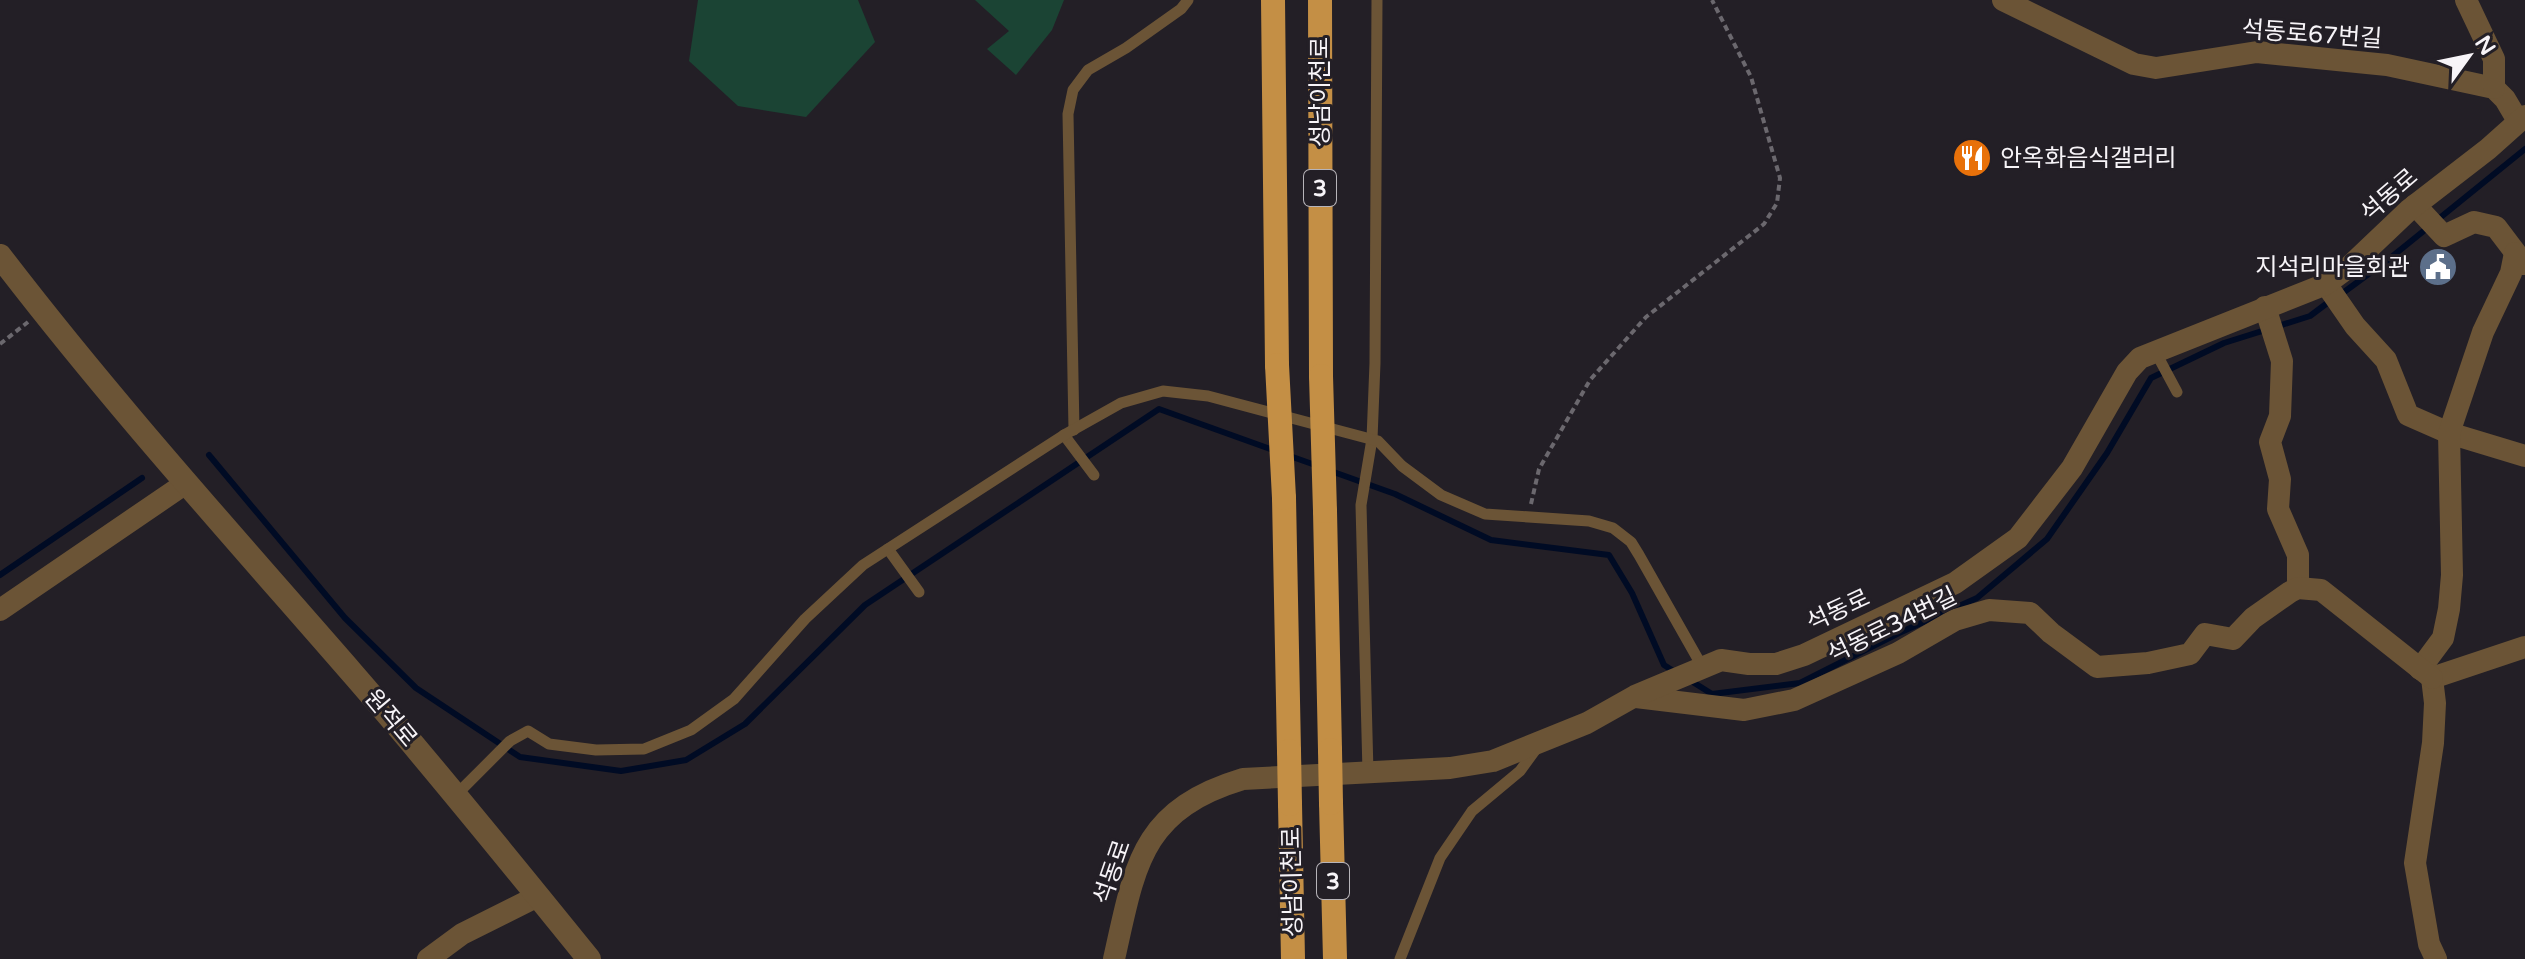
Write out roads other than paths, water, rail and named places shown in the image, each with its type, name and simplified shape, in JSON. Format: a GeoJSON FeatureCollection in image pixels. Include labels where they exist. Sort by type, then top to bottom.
{"type":"FeatureCollection","features":[{"type":"Feature","properties":{"kind":"highway","name":"성남이천로"},"geometry":{"type":"LineString","coordinates":[[1273,0],[1277,365],[1284,498],[1293,959]]}},
{"type":"Feature","properties":{"kind":"highway","name":"성남이천로"},"geometry":{"type":"LineString","coordinates":[[1320,0],[1321,376],[1335,959]]}},
{"type":"Feature","properties":{"kind":"street","name":"석동로67번길"},"geometry":{"type":"LineString","coordinates":[[2003,0],[2134,64],[2156,68],[2257,52],[2387,65],[2494,88]]}},
{"type":"Feature","properties":{"kind":"street"},"geometry":{"type":"LineString","coordinates":[[2466,0],[2494,59],[2494,88],[2521,119]]}},
{"type":"Feature","properties":{"kind":"street","name":"석동로"},"geometry":{"type":"LineString","coordinates":[[1114,959],[1131,882],[1142,851],[1161,826],[1186,802],[1213,788],[1243,779],[1450,768],[1493,761],[1587,723],[1635,696],[1721,660],[1776,664],[1804,655],[1955,583],[2018,538],[2072,468],[2127,372],[2140,358],[2158,356],[2266,311],[2333,295],[2349,267],[2521,119]]}},
{"type":"Feature","properties":{"kind":"street"},"geometry":{"type":"LineString","coordinates":[[2419,209],[2444,236],[2474,222],[2496,227],[2520,259],[2483,332],[2449,433],[2452,575],[2449,609],[2443,638],[2426,673]]}},
{"type":"Feature","properties":{"kind":"street","name":"원적로"},"geometry":{"type":"LineString","coordinates":[[0,256],[186,483],[456,795],[589,959]]}},
{"type":"Feature","properties":{"kind":"street"},"geometry":{"type":"LineString","coordinates":[[2333,295],[2386,360],[2408,415],[2449,433],[2525,456]]}},
{"type":"Feature","properties":{"kind":"street"},"geometry":{"type":"LineString","coordinates":[[2266,311],[2282,361],[2280,416],[2270,442],[2280,479],[2278,509],[2298,555],[2298,588],[2321,590],[2426,673],[2435,703],[2433,743],[2415,863],[2429,944],[2436,959]]}},
{"type":"Feature","properties":{"kind":"street"},"geometry":{"type":"LineString","coordinates":[[0,610],[186,483]]}},
{"type":"Feature","properties":{"kind":"street","name":"석동로34번길"},"geometry":{"type":"LineString","coordinates":[[1635,696],[1744,710],[1794,700],[1898,653],[1955,620],[1989,610],[2030,613],[2097,667],[2148,663],[2190,654],[2205,634],[2233,639],[2253,618],[2298,588]]}},
{"type":"Feature","properties":{"kind":"street"},"geometry":{"type":"LineString","coordinates":[[2426,673],[2525,647]]}},
{"type":"Feature","properties":{"kind":"street"},"geometry":{"type":"LineString","coordinates":[[428,959],[462,934],[538,896]]}},
{"type":"Feature","properties":{"kind":"lane"},"geometry":{"type":"LineString","coordinates":[[1090,471],[1070,437],[1068,114],[1073,90],[1088,70],[1181,9],[1188,0]]}},
{"type":"Feature","properties":{"kind":"lane"},"geometry":{"type":"LineString","coordinates":[[1368,772],[1361,505],[1372,439],[1375,363],[1377,0]]}},
{"type":"Feature","properties":{"kind":"lane"},"geometry":{"type":"LineString","coordinates":[[2158,356],[2174,387]]}},
{"type":"Feature","properties":{"kind":"lane"},"geometry":{"type":"LineString","coordinates":[[456,795],[510,741],[528,731],[549,744],[596,750],[644,749],[691,730],[734,699],[805,619],[863,565],[891,553],[1121,403],[1163,391],[1208,396],[1378,441],[1402,466],[1441,495],[1485,514],[1589,521],[1613,528],[1631,542],[1700,669]]}},
{"type":"Feature","properties":{"kind":"lane"},"geometry":{"type":"LineString","coordinates":[[891,553],[916,589]]}},
{"type":"Feature","properties":{"kind":"lane"},"geometry":{"type":"LineString","coordinates":[[1400,959],[1440,858],[1472,811],[1520,771],[1540,743]]}},
{"type":"Feature","properties":{"kind":"waterway"},"geometry":{"type":"LineString","coordinates":[[2340,295],[2525,149]]}},
{"type":"Feature","properties":{"kind":"waterway"},"geometry":{"type":"LineString","coordinates":[[1688,679],[1712,694],[1800,683],[1977,598],[2047,539],[2107,453],[2151,378],[2224,343],[2310,316],[2330,301]]}},
{"type":"Feature","properties":{"kind":"waterway"},"geometry":{"type":"LineString","coordinates":[[209,455],[345,618],[416,688],[520,757],[621,771],[686,760],[745,724],[865,605],[1159,409],[1276,451]]}},
{"type":"Feature","properties":{"kind":"waterway"},"geometry":{"type":"LineString","coordinates":[[1287,455],[1318,466]]}},
{"type":"Feature","properties":{"kind":"waterway"},"geometry":{"type":"LineString","coordinates":[[1328,470],[1395,494],[1491,540],[1609,555],[1632,593],[1664,665],[1675,672]]}},
{"type":"Feature","properties":{"kind":"waterway"},"geometry":{"type":"LineString","coordinates":[[0,575],[142,478]]}},
{"type":"Feature","properties":{"kind":"place","name":"안옥화음식갤러리"},"geometry":{"type":"Point","coordinates":[1972,158]}},
{"type":"Feature","properties":{"kind":"place","name":"지석리마을회관"},"geometry":{"type":"Point","coordinates":[2438,267]}}]}
